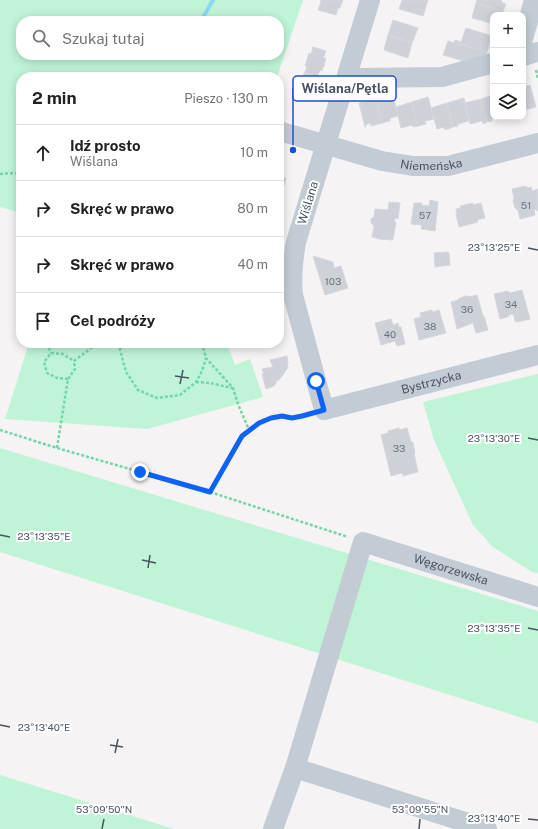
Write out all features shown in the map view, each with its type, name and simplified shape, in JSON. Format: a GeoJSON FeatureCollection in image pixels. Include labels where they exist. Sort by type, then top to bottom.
{"type":"FeatureCollection","features":[{"type":"Feature","properties":{"kind":"street","name":"Wiślana"},"geometry":{"type":"LineString","coordinates":[[324,410],[293,296],[293,265],[296,242],[370,0]]}},
{"type":"Feature","properties":{"kind":"street"},"geometry":{"type":"LineString","coordinates":[[526,28],[534,0]]}},
{"type":"Feature","properties":{"kind":"street"},"geometry":{"type":"LineString","coordinates":[[526,55],[538,52]]}},
{"type":"Feature","properties":{"kind":"street"},"geometry":{"type":"LineString","coordinates":[[351,78],[442,77],[490,65]]}},
{"type":"Feature","properties":{"kind":"street","name":"Niemeńska"},"geometry":{"type":"LineString","coordinates":[[284,132],[382,161],[414,166],[448,166],[538,143]]}},
{"type":"Feature","properties":{"kind":"street","name":"Bystrzycka"},"geometry":{"type":"LineString","coordinates":[[324,410],[538,355]]}},
{"type":"Feature","properties":{"kind":"street"},"geometry":{"type":"LineString","coordinates":[[273,829],[295,768],[363,542]]}},
{"type":"Feature","properties":{"kind":"street","name":"Węgorzewska"},"geometry":{"type":"LineString","coordinates":[[363,542],[538,597]]}},
{"type":"Feature","properties":{"kind":"street"},"geometry":{"type":"LineString","coordinates":[[295,768],[466,826],[487,829]]}},
{"type":"Feature","properties":{"kind":"path"},"geometry":{"type":"LineString","coordinates":[[0,174],[16,173]]}},
{"type":"Feature","properties":{"kind":"path"},"geometry":{"type":"LineString","coordinates":[[49,348],[51,353]]}},
{"type":"Feature","properties":{"kind":"path"},"geometry":{"type":"LineString","coordinates":[[74,361],[91,348]]}},
{"type":"Feature","properties":{"kind":"path"},"geometry":{"type":"LineString","coordinates":[[120,348],[126,372],[138,390],[157,398],[180,396],[196,382],[202,371],[206,358]]}},
{"type":"Feature","properties":{"kind":"path"},"geometry":{"type":"LineString","coordinates":[[203,348],[206,358],[233,388],[249,430]]}},
{"type":"Feature","properties":{"kind":"path"},"geometry":{"type":"LineString","coordinates":[[51,353],[63,354],[74,361]]}},
{"type":"Feature","properties":{"kind":"path"},"geometry":{"type":"LineString","coordinates":[[51,353],[44,362],[47,372],[56,378],[68,379]]}},
{"type":"Feature","properties":{"kind":"path"},"geometry":{"type":"LineString","coordinates":[[57,448],[68,379],[74,369],[74,361]]}},
{"type":"Feature","properties":{"kind":"path"},"geometry":{"type":"LineString","coordinates":[[196,382],[210,383],[233,388]]}},
{"type":"Feature","properties":{"kind":"path"},"geometry":{"type":"LineString","coordinates":[[210,492],[242,436],[249,430],[259,423],[271,418],[282,416],[292,418],[324,410]]}},
{"type":"Feature","properties":{"kind":"path"},"geometry":{"type":"LineString","coordinates":[[0,430],[210,492],[363,542]]}},
{"type":"Feature","properties":{"kind":"green space"},"geometry":{"type":"Polygon","coordinates":[[[0,0],[303,0],[284,56],[284,16],[16,16],[16,60],[283,60],[279,72],[16,72],[16,212],[0,207],[0,0]]]}},
{"type":"Feature","properties":{"kind":"green space"},"geometry":{"type":"Polygon","coordinates":[[[27,348],[229,348],[235,365],[250,359],[263,397],[147,429],[5,419],[27,348]]]}},
{"type":"Feature","properties":{"kind":"green space"},"geometry":{"type":"Polygon","coordinates":[[[538,374],[538,573],[532,572],[493,547],[473,525],[434,440],[423,402],[538,374]]]}},
{"type":"Feature","properties":{"kind":"green space"},"geometry":{"type":"Polygon","coordinates":[[[0,448],[538,611],[538,723],[0,552],[0,448]]]}},
{"type":"Feature","properties":{"kind":"green space"},"geometry":{"type":"Polygon","coordinates":[[[0,775],[174,829],[0,829],[0,775]]]}},
{"type":"Feature","properties":{"kind":"building"},"geometry":{"type":"Polygon","coordinates":[[[320,0],[343,0],[336,15],[318,10],[321,2],[320,0]]]}},
{"type":"Feature","properties":{"kind":"building"},"geometry":{"type":"Polygon","coordinates":[[[402,0],[428,0],[423,16],[399,9],[402,0]]]}},
{"type":"Feature","properties":{"kind":"building"},"geometry":{"type":"Polygon","coordinates":[[[477,0],[502,0],[501,2],[506,4],[503,11],[476,3],[477,0]]]}},
{"type":"Feature","properties":{"kind":"building"},"geometry":{"type":"Polygon","coordinates":[[[476,3],[503,11],[490,12],[490,23],[472,18],[476,3]]]}},
{"type":"Feature","properties":{"kind":"building"},"geometry":{"type":"Polygon","coordinates":[[[393,20],[418,28],[412,43],[388,35],[393,20]]]}},
{"type":"Feature","properties":{"kind":"building"},"geometry":{"type":"Polygon","coordinates":[[[466,28],[490,35],[490,42],[487,52],[454,42],[455,40],[461,42],[466,28]]]}},
{"type":"Feature","properties":{"kind":"building"},"geometry":{"type":"Polygon","coordinates":[[[388,35],[412,43],[408,58],[384,50],[388,35]]]}},
{"type":"Feature","properties":{"kind":"building"},"geometry":{"type":"Polygon","coordinates":[[[448,41],[487,52],[486,56],[464,61],[443,55],[448,41]]]}},
{"type":"Feature","properties":{"kind":"building"},"geometry":{"type":"Polygon","coordinates":[[[313,47],[326,51],[323,58],[326,58],[324,66],[322,71],[320,70],[317,77],[305,73],[307,66],[305,66],[309,53],[311,54],[313,47]]]}},
{"type":"Feature","properties":{"kind":"building"},"geometry":{"type":"Polygon","coordinates":[[[304,73],[320,78],[316,93],[308,98],[304,97],[304,99],[294,95],[298,83],[301,84],[304,73]]]}},
{"type":"Feature","properties":{"kind":"building"},"geometry":{"type":"Polygon","coordinates":[[[530,85],[536,107],[526,110],[526,86],[530,85]]]}},
{"type":"Feature","properties":{"kind":"building"},"geometry":{"type":"Polygon","coordinates":[[[393,95],[398,116],[390,118],[390,121],[382,123],[376,99],[393,95]]]}},
{"type":"Feature","properties":{"kind":"building"},"geometry":{"type":"Polygon","coordinates":[[[490,96],[490,120],[492,121],[487,122],[481,99],[490,96]]]}},
{"type":"Feature","properties":{"kind":"building"},"geometry":{"type":"Polygon","coordinates":[[[428,97],[434,119],[425,121],[426,124],[418,126],[412,102],[428,97]]]}},
{"type":"Feature","properties":{"kind":"building"},"geometry":{"type":"Polygon","coordinates":[[[464,98],[469,121],[453,127],[447,103],[464,98]]]}},
{"type":"Feature","properties":{"kind":"building"},"geometry":{"type":"Polygon","coordinates":[[[376,99],[382,123],[371,126],[371,123],[365,125],[365,127],[359,103],[376,99]]]}},
{"type":"Feature","properties":{"kind":"building"},"geometry":{"type":"Polygon","coordinates":[[[481,99],[487,122],[483,124],[482,121],[470,124],[465,103],[481,99]]]}},
{"type":"Feature","properties":{"kind":"building"},"geometry":{"type":"Polygon","coordinates":[[[412,102],[418,126],[413,127],[412,125],[401,128],[396,107],[412,102]]]}},
{"type":"Feature","properties":{"kind":"building"},"geometry":{"type":"Polygon","coordinates":[[[447,103],[453,127],[445,130],[444,127],[437,129],[431,108],[447,103]]]}},
{"type":"Feature","properties":{"kind":"building"},"geometry":{"type":"Polygon","coordinates":[[[525,186],[528,188],[531,187],[532,191],[538,189],[538,211],[535,209],[535,215],[520,219],[518,210],[515,208],[513,201],[514,198],[512,189],[525,186]]]}},
{"type":"Feature","properties":{"kind":"building"},"geometry":{"type":"Polygon","coordinates":[[[430,200],[438,202],[435,231],[421,229],[422,225],[411,224],[414,203],[422,203],[421,205],[429,206],[430,200]]]}},
{"type":"Feature","properties":{"kind":"building"},"geometry":{"type":"Polygon","coordinates":[[[389,202],[400,203],[398,219],[395,218],[394,222],[396,222],[393,240],[372,237],[374,226],[371,223],[371,219],[374,217],[375,209],[388,210],[389,202]]]}},
{"type":"Feature","properties":{"kind":"building"},"geometry":{"type":"Polygon","coordinates":[[[473,203],[473,205],[481,203],[485,218],[477,220],[478,222],[459,227],[456,209],[461,208],[460,206],[473,203]]]}},
{"type":"Feature","properties":{"kind":"building"},"geometry":{"type":"Polygon","coordinates":[[[434,253],[449,253],[450,265],[435,267],[434,253]]]}},
{"type":"Feature","properties":{"kind":"building"},"geometry":{"type":"Polygon","coordinates":[[[313,256],[333,262],[334,268],[341,266],[348,288],[325,295],[313,256]]]}},
{"type":"Feature","properties":{"kind":"building"},"geometry":{"type":"Polygon","coordinates":[[[522,290],[530,319],[517,322],[512,314],[508,317],[500,319],[494,294],[508,291],[510,293],[522,290]]]}},
{"type":"Feature","properties":{"kind":"building"},"geometry":{"type":"Polygon","coordinates":[[[477,295],[488,330],[476,333],[473,323],[457,329],[451,302],[465,296],[469,297],[477,295]]]}},
{"type":"Feature","properties":{"kind":"building"},"geometry":{"type":"Polygon","coordinates":[[[432,310],[433,312],[439,310],[446,333],[419,340],[414,319],[421,317],[420,313],[432,310]]]}},
{"type":"Feature","properties":{"kind":"building"},"geometry":{"type":"Polygon","coordinates":[[[391,319],[393,325],[398,323],[399,327],[401,327],[405,344],[397,346],[395,341],[381,345],[375,323],[391,319]]]}},
{"type":"Feature","properties":{"kind":"building"},"geometry":{"type":"Polygon","coordinates":[[[287,356],[288,368],[279,380],[276,381],[274,386],[266,389],[262,369],[273,367],[270,360],[287,356]]]}},
{"type":"Feature","properties":{"kind":"building"},"geometry":{"type":"Polygon","coordinates":[[[399,428],[399,430],[407,428],[411,442],[413,442],[418,472],[403,476],[402,473],[391,476],[381,435],[399,428]]]}},
{"type":"Feature","properties":{"kind":"waterway"},"geometry":{"type":"LineString","coordinates":[[204,16],[213,0]]}},
{"type":"Feature","properties":{"kind":"place","name":"Wiślana/Pętla"},"geometry":{"type":"Point","coordinates":[293,150]}},
{"type":"Feature","properties":{"kind":"route"},"geometry":{"type":"LineString","coordinates":[[140,472],[210,492],[242,436],[259,423],[271,418],[282,416],[292,418],[324,410],[316,381]]}}]}
